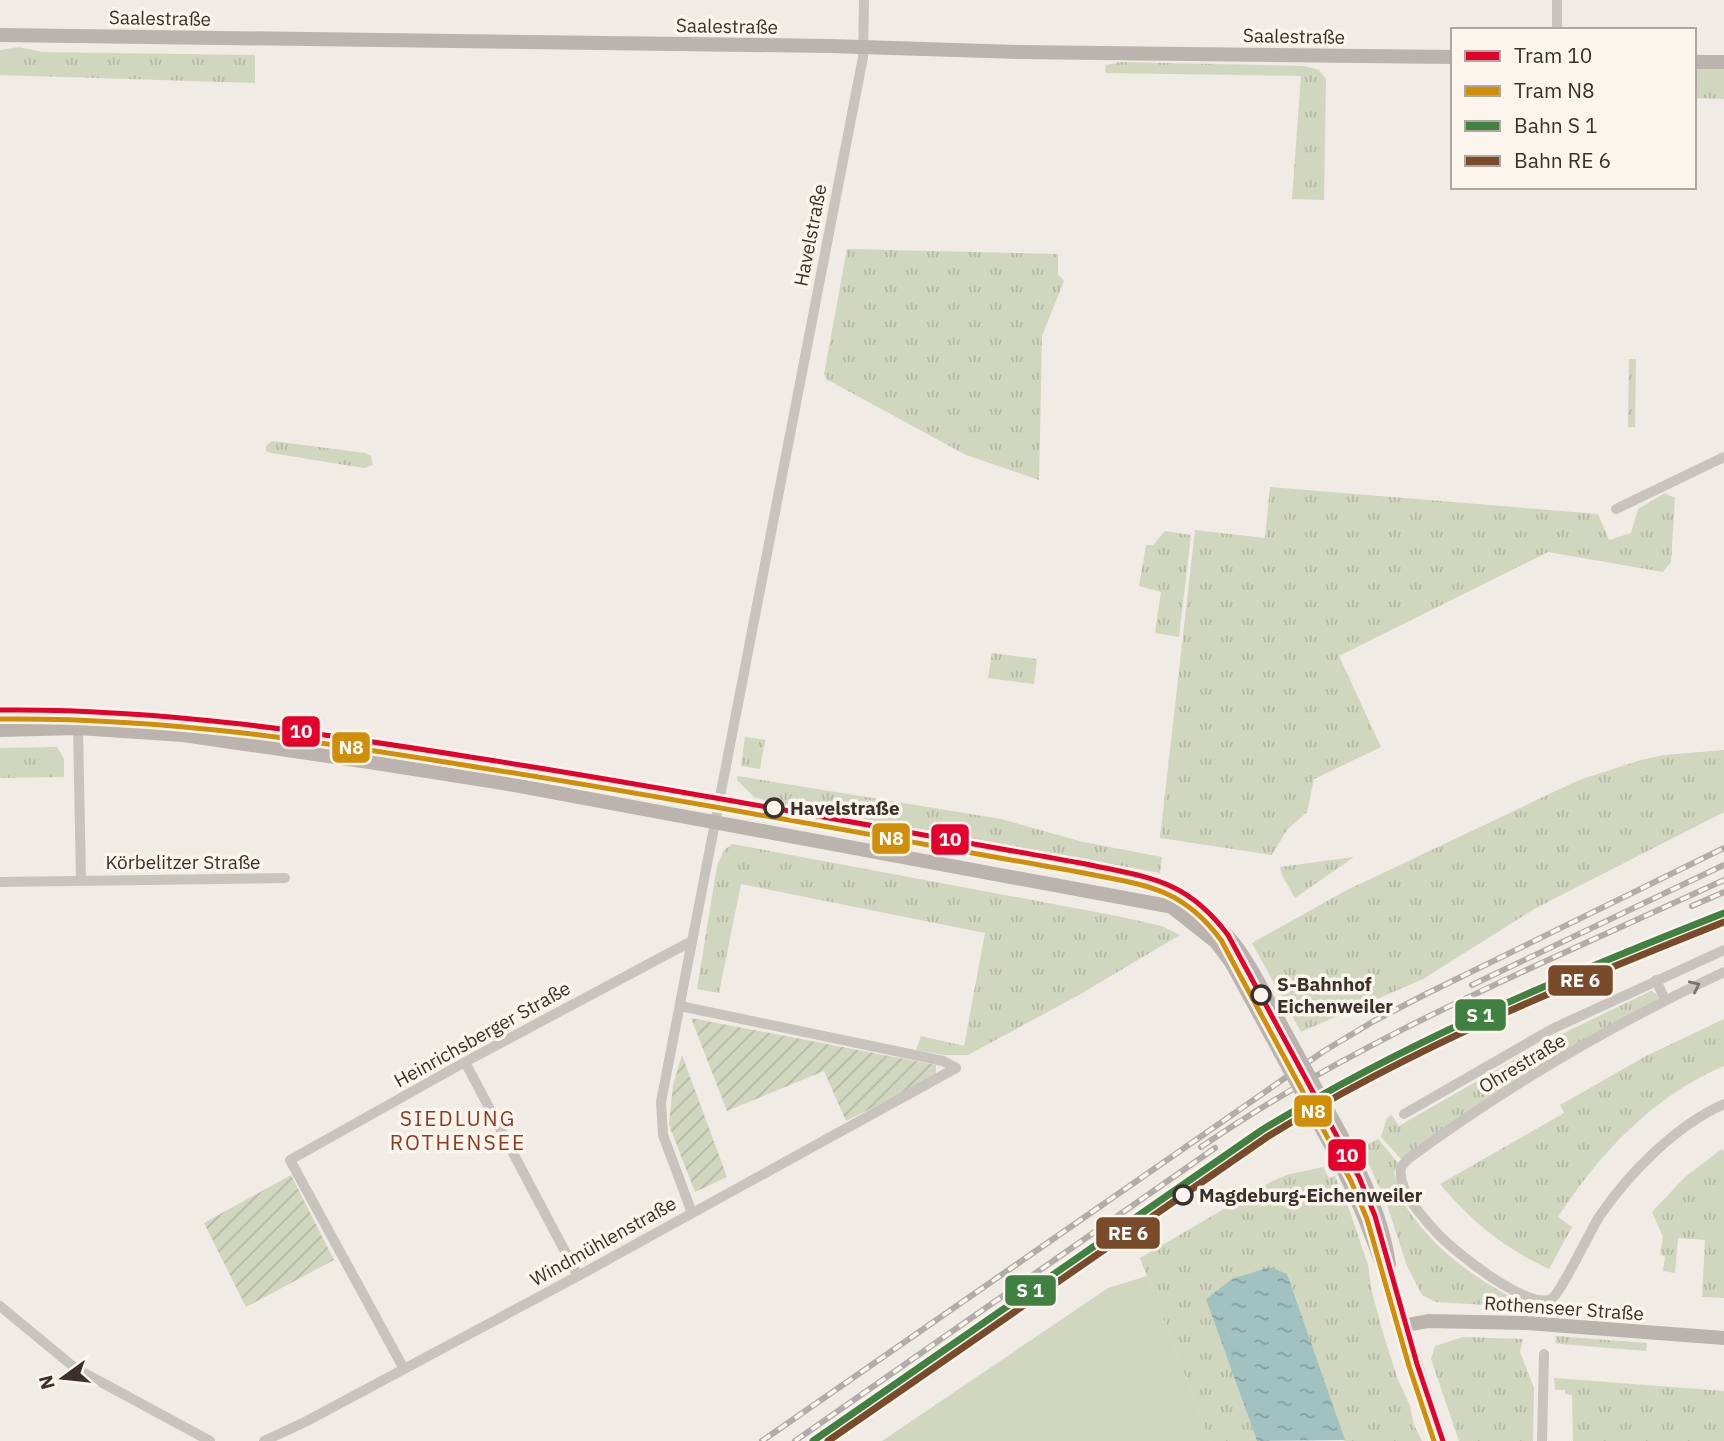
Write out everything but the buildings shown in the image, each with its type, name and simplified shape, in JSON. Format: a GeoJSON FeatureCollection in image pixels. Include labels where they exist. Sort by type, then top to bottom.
{"type":"FeatureCollection","features":[{"type":"Feature","properties":{"kind":"main road","name":"Saalestraße"},"geometry":{"type":"LineString","coordinates":[[0,35],[1451,57]]}},
{"type":"Feature","properties":{"kind":"main road"},"geometry":{"type":"LineString","coordinates":[[1696,62],[1724,62]]}},
{"type":"Feature","properties":{"kind":"main road"},"geometry":{"type":"LineString","coordinates":[[0,730],[78,727],[183,735],[503,783],[1195,911],[1246,961],[1334,1136],[1367,1188],[1385,1238],[1392,1290],[1402,1326],[1441,1441]]}},
{"type":"Feature","properties":{"kind":"main road","name":"Rothenseer Straße"},"geometry":{"type":"LineString","coordinates":[[1402,1326],[1428,1321],[1527,1322],[1724,1338]]}},
{"type":"Feature","properties":{"kind":"street","name":"Havelstraße"},"geometry":{"type":"LineString","coordinates":[[692,1213],[665,1141],[661,1122],[663,1089],[864,48],[864,0]]}},
{"type":"Feature","properties":{"kind":"street"},"geometry":{"type":"LineString","coordinates":[[1557,28],[1558,0]]}},
{"type":"Feature","properties":{"kind":"street"},"geometry":{"type":"LineString","coordinates":[[1616,509],[1724,457]]}},
{"type":"Feature","properties":{"kind":"street","name":"Körbelitzer Straße"},"geometry":{"type":"LineString","coordinates":[[78,727],[81,880]]}},
{"type":"Feature","properties":{"kind":"street","name":"Körbelitzer Straße"},"geometry":{"type":"LineString","coordinates":[[0,882],[285,878]]}},
{"type":"Feature","properties":{"kind":"street","name":"Heinrichsberger Straße"},"geometry":{"type":"LineString","coordinates":[[404,1368],[290,1160],[465,1062],[692,941]]}},
{"type":"Feature","properties":{"kind":"street","name":"Ohrestraße"},"geometry":{"type":"LineString","coordinates":[[1404,1114],[1552,1029],[1724,950]]}},
{"type":"Feature","properties":{"kind":"street","name":"Ohrestraße"},"geometry":{"type":"LineString","coordinates":[[1402,1165],[1475,1112],[1538,1072],[1665,1000],[1724,972]]}},
{"type":"Feature","properties":{"kind":"street"},"geometry":{"type":"LineString","coordinates":[[1656,980],[1665,1000]]}},
{"type":"Feature","properties":{"kind":"street","name":"Windmühlenstraße"},"geometry":{"type":"LineString","coordinates":[[264,1441],[578,1276],[956,1068],[943,1061],[680,1006]]}},
{"type":"Feature","properties":{"kind":"street"},"geometry":{"type":"LineString","coordinates":[[465,1062],[578,1276]]}},
{"type":"Feature","properties":{"kind":"street","name":"Rothenseer Straße"},"geometry":{"type":"LineString","coordinates":[[1402,1165],[1400,1174],[1406,1191],[1441,1237],[1481,1271],[1530,1298],[1544,1301],[1555,1296],[1589,1233],[1616,1195],[1643,1165],[1701,1116],[1724,1104]]}},
{"type":"Feature","properties":{"kind":"street"},"geometry":{"type":"LineString","coordinates":[[0,1306],[82,1373],[210,1441]]}},
{"type":"Feature","properties":{"kind":"street"},"geometry":{"type":"LineString","coordinates":[[1542,1441],[1544,1354]]}},
{"type":"Feature","properties":{"kind":"green space"},"geometry":{"type":"Polygon","coordinates":[[[19,47],[42,52],[255,55],[255,83],[0,75],[0,50],[19,47]]]}},
{"type":"Feature","properties":{"kind":"green space"},"geometry":{"type":"Polygon","coordinates":[[[1119,62],[1305,66],[1319,70],[1326,79],[1324,200],[1292,199],[1301,76],[1105,73],[1106,65],[1119,62]]]}},
{"type":"Feature","properties":{"kind":"green space"},"geometry":{"type":"Polygon","coordinates":[[[1696,68],[1724,68],[1724,99],[1696,98],[1696,68]]]}},
{"type":"Feature","properties":{"kind":"green space"},"geometry":{"type":"Polygon","coordinates":[[[847,249],[1058,254],[1058,274],[1064,281],[1042,336],[1039,480],[966,455],[826,379],[824,374],[847,249]]]}},
{"type":"Feature","properties":{"kind":"green space"},"geometry":{"type":"Polygon","coordinates":[[[1629,359],[1636,359],[1635,427],[1628,427],[1629,359]]]}},
{"type":"Feature","properties":{"kind":"green space"},"geometry":{"type":"Polygon","coordinates":[[[272,441],[365,453],[371,456],[373,465],[364,468],[271,453],[266,451],[266,446],[272,441]]]}},
{"type":"Feature","properties":{"kind":"green space"},"geometry":{"type":"Polygon","coordinates":[[[1270,487],[1598,514],[1609,540],[1631,533],[1638,509],[1665,493],[1675,498],[1671,562],[1663,572],[1548,552],[1339,656],[1381,747],[1314,779],[1307,812],[1287,830],[1272,855],[1160,838],[1195,530],[1265,538],[1270,487]]]}},
{"type":"Feature","properties":{"kind":"green space"},"geometry":{"type":"Polygon","coordinates":[[[1165,531],[1191,535],[1179,637],[1155,633],[1161,592],[1139,586],[1146,545],[1153,545],[1165,531]]]}},
{"type":"Feature","properties":{"kind":"green space"},"geometry":{"type":"Polygon","coordinates":[[[992,653],[1037,659],[1034,684],[988,678],[992,653]]]}},
{"type":"Feature","properties":{"kind":"green space"},"geometry":{"type":"Polygon","coordinates":[[[745,737],[765,740],[760,769],[741,766],[745,737]]]}},
{"type":"Feature","properties":{"kind":"green space"},"geometry":{"type":"Polygon","coordinates":[[[57,747],[64,759],[64,777],[0,778],[0,748],[57,747]]]}},
{"type":"Feature","properties":{"kind":"green space"},"geometry":{"type":"Polygon","coordinates":[[[1724,750],[1724,812],[1536,908],[1423,979],[1301,1032],[1252,943],[1345,891],[1579,780],[1664,755],[1724,750]]]}},
{"type":"Feature","properties":{"kind":"green space"},"geometry":{"type":"Polygon","coordinates":[[[738,776],[1001,819],[1083,842],[1162,857],[1160,873],[771,802],[754,797],[737,780],[738,776]]]}},
{"type":"Feature","properties":{"kind":"green space"},"geometry":{"type":"Polygon","coordinates":[[[733,844],[1117,916],[1162,926],[1180,935],[1077,996],[968,1055],[944,1055],[916,1050],[921,1036],[964,1046],[985,933],[741,884],[719,993],[697,989],[717,866],[724,850],[733,844]]]}},
{"type":"Feature","properties":{"kind":"green space"},"geometry":{"type":"Polygon","coordinates":[[[1354,857],[1295,898],[1280,867],[1354,857]]]}},
{"type":"Feature","properties":{"kind":"green space"},"geometry":{"type":"Polygon","coordinates":[[[1651,991],[1657,994],[1655,1001],[1553,1059],[1543,1043],[1651,991]]]}},
{"type":"Feature","properties":{"kind":"green space"},"geometry":{"type":"Polygon","coordinates":[[[691,1018],[936,1065],[936,1076],[846,1121],[824,1071],[727,1111],[691,1018]]]}},
{"type":"Feature","properties":{"kind":"green space"},"geometry":{"type":"Polygon","coordinates":[[[1724,1019],[1724,1066],[1674,1093],[1651,1110],[1591,1171],[1558,1217],[1572,1227],[1549,1269],[1517,1252],[1490,1233],[1464,1211],[1440,1184],[1564,1113],[1560,1105],[1648,1055],[1724,1019]]]}},
{"type":"Feature","properties":{"kind":"green space"},"geometry":{"type":"Polygon","coordinates":[[[1540,1045],[1549,1061],[1474,1108],[1401,1159],[1381,1137],[1387,1118],[1392,1115],[1399,1126],[1540,1045]]]}},
{"type":"Feature","properties":{"kind":"green space"},"geometry":{"type":"Polygon","coordinates":[[[682,1055],[727,1177],[695,1192],[669,1125],[673,1085],[682,1055]]]}},
{"type":"Feature","properties":{"kind":"green space"},"geometry":{"type":"Polygon","coordinates":[[[1378,1139],[1398,1163],[1394,1173],[1399,1187],[1396,1190],[1420,1226],[1465,1268],[1520,1302],[1520,1307],[1436,1302],[1422,1295],[1407,1266],[1386,1202],[1361,1147],[1378,1139]]]}},
{"type":"Feature","properties":{"kind":"green space"},"geometry":{"type":"Polygon","coordinates":[[[1722,1149],[1724,1298],[1702,1297],[1705,1240],[1678,1238],[1675,1273],[1663,1271],[1665,1257],[1660,1254],[1663,1237],[1652,1212],[1685,1177],[1722,1149]]]}},
{"type":"Feature","properties":{"kind":"green space"},"geometry":{"type":"Polygon","coordinates":[[[1323,1167],[1329,1178],[1335,1176],[1349,1209],[1368,1265],[1383,1333],[1422,1441],[1343,1441],[1345,1440],[1207,1299],[1257,1441],[1210,1441],[1140,1258],[1267,1184],[1286,1175],[1323,1167]]]}},
{"type":"Feature","properties":{"kind":"green space"},"geometry":{"type":"Polygon","coordinates":[[[291,1175],[334,1260],[246,1307],[204,1223],[291,1175]]]}},
{"type":"Feature","properties":{"kind":"green space"},"geometry":{"type":"Polygon","coordinates":[[[1147,1276],[1210,1441],[882,1441],[1108,1288],[1147,1276]]]}},
{"type":"Feature","properties":{"kind":"green space"},"geometry":{"type":"Polygon","coordinates":[[[1556,1336],[1647,1343],[1646,1351],[1555,1343],[1556,1336]]]}},
{"type":"Feature","properties":{"kind":"green space"},"geometry":{"type":"Polygon","coordinates":[[[1463,1337],[1523,1339],[1520,1352],[1534,1388],[1533,1441],[1459,1441],[1431,1359],[1435,1346],[1463,1337]]]}},
{"type":"Feature","properties":{"kind":"green space"},"geometry":{"type":"Polygon","coordinates":[[[1554,1378],[1724,1391],[1724,1441],[1573,1441],[1572,1395],[1565,1394],[1565,1390],[1555,1390],[1554,1378]]]}},
{"type":"Feature","properties":{"kind":"water"},"geometry":{"type":"Polygon","coordinates":[[[1270,1267],[1287,1274],[1345,1440],[1257,1441],[1206,1299],[1232,1279],[1270,1267]]]}},
{"type":"Feature","properties":{"kind":"railway"},"geometry":{"type":"LineString","coordinates":[[762,1441],[1324,1051],[1424,995],[1724,848]]}},
{"type":"Feature","properties":{"kind":"railway"},"geometry":{"type":"LineString","coordinates":[[1472,985],[1724,865]]}},
{"type":"Feature","properties":{"kind":"railway"},"geometry":{"type":"LineString","coordinates":[[1201,1147],[1263,1107],[1391,1035],[1523,971],[1724,880]]}},
{"type":"Feature","properties":{"kind":"railway"},"geometry":{"type":"LineString","coordinates":[[1692,906],[1724,892]]}},
{"type":"Feature","properties":{"kind":"railway"},"geometry":{"type":"LineString","coordinates":[[795,1441],[1215,1148]]}},
{"type":"Feature","properties":{"kind":"tram line","name":"10"},"geometry":{"type":"LineString","coordinates":[[0,710],[60,710],[180,718],[299,731],[417,749],[706,796],[1086,864],[1148,878],[1181,892],[1197,902],[1228,935],[1359,1177],[1375,1216],[1417,1364],[1443,1441]]}},
{"type":"Feature","properties":{"kind":"tram line","name":"N8"},"geometry":{"type":"LineString","coordinates":[[0,719],[60,719],[180,726],[358,748],[781,818],[1084,873],[1143,885],[1176,899],[1192,909],[1221,940],[1351,1181],[1367,1219],[1409,1366],[1434,1441]]}},
{"type":"Feature","properties":{"kind":"transit line"},"geometry":{"type":"LineString","coordinates":[[813,1441],[1262,1130],[1318,1097],[1488,1011],[1724,913]]}},
{"type":"Feature","properties":{"kind":"transit line"},"geometry":{"type":"LineString","coordinates":[[828,1441],[1267,1137],[1322,1105],[1378,1074],[1491,1019],[1724,922]]}},
{"type":"Feature","properties":{"kind":"place","name":"Havelstraße"},"geometry":{"type":"Point","coordinates":[774,808]}},
{"type":"Feature","properties":{"kind":"place","name":"S-Bahnhof Eichenweiler"},"geometry":{"type":"Point","coordinates":[1261,995]}},
{"type":"Feature","properties":{"kind":"place","name":"Magdeburg-Eichenweiler"},"geometry":{"type":"Point","coordinates":[1183,1195]}},
{"type":"Feature","properties":{"kind":"district","name":"SIEDLUNG ROTHENSEE"},"geometry":{"type":"Point","coordinates":[458,1130]}}]}
